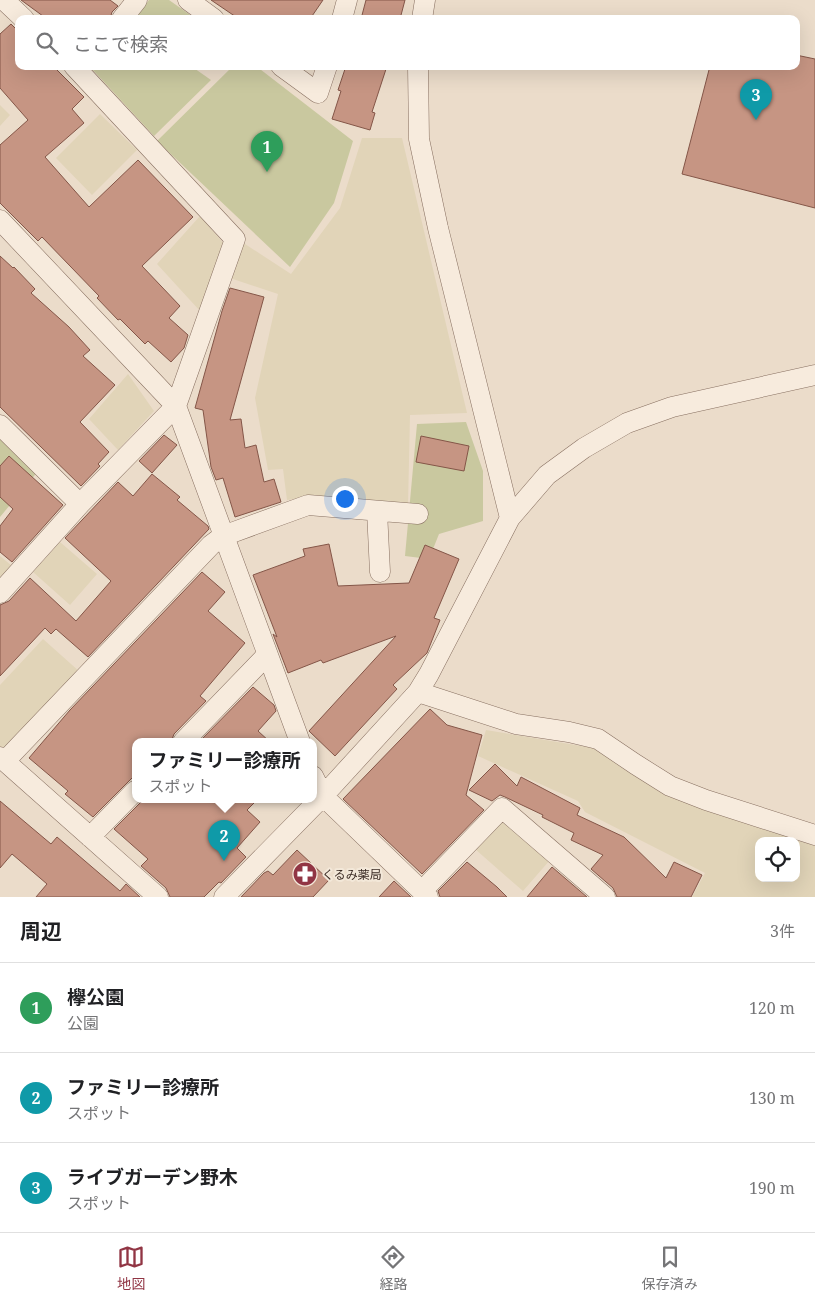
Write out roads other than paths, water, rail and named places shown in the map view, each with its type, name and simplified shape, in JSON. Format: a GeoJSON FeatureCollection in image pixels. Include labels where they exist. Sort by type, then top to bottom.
{"type":"FeatureCollection","features":[{"type":"Feature","properties":{"kind":"street"},"geometry":{"type":"LineString","coordinates":[[0,6],[4,0],[20,15]]}},
{"type":"Feature","properties":{"kind":"street"},"geometry":{"type":"LineString","coordinates":[[125,15],[137,0]]}},
{"type":"Feature","properties":{"kind":"street"},"geometry":{"type":"LineString","coordinates":[[188,0],[209,15]]}},
{"type":"Feature","properties":{"kind":"street"},"geometry":{"type":"LineString","coordinates":[[343,15],[347,0]]}},
{"type":"Feature","properties":{"kind":"street"},"geometry":{"type":"LineString","coordinates":[[423,15],[425,0]]}},
{"type":"Feature","properties":{"kind":"street"},"geometry":{"type":"LineString","coordinates":[[0,593],[80,504],[176,406],[235,238],[81,70]]}},
{"type":"Feature","properties":{"kind":"street"},"geometry":{"type":"LineString","coordinates":[[286,70],[318,93],[326,70]]}},
{"type":"Feature","properties":{"kind":"street"},"geometry":{"type":"LineString","coordinates":[[418,70],[419,138],[438,228],[510,518]]}},
{"type":"Feature","properties":{"kind":"street"},"geometry":{"type":"LineString","coordinates":[[0,220],[176,406],[298,738]]}},
{"type":"Feature","properties":{"kind":"street"},"geometry":{"type":"LineString","coordinates":[[317,802],[418,692],[510,518],[547,475],[584,448],[627,423],[672,407],[815,374]]}},
{"type":"Feature","properties":{"kind":"street"},"geometry":{"type":"LineString","coordinates":[[0,426],[80,504]]}},
{"type":"Feature","properties":{"kind":"street"},"geometry":{"type":"LineString","coordinates":[[158,897],[2,759],[211,545],[223,536],[308,505],[418,514]]}},
{"type":"Feature","properties":{"kind":"street"},"geometry":{"type":"LineString","coordinates":[[377,511],[380,572]]}},
{"type":"Feature","properties":{"kind":"street"},"geometry":{"type":"LineString","coordinates":[[186,738],[267,656]]}},
{"type":"Feature","properties":{"kind":"street"},"geometry":{"type":"LineString","coordinates":[[418,692],[516,724],[569,732],[598,739],[670,786],[706,800],[815,835]]}},
{"type":"Feature","properties":{"kind":"street"},"geometry":{"type":"LineString","coordinates":[[317,784],[323,796],[425,894],[502,808],[605,897]]}},
{"type":"Feature","properties":{"kind":"street"},"geometry":{"type":"LineString","coordinates":[[90,837],[132,794]]}},
{"type":"Feature","properties":{"kind":"street"},"geometry":{"type":"LineString","coordinates":[[224,897],[316,803]]}},
{"type":"Feature","properties":{"kind":"place","name":"ライブガーデン野木"},"geometry":{"type":"Point","coordinates":[756,120]}},
{"type":"Feature","properties":{"kind":"place","name":"欅公園"},"geometry":{"type":"Point","coordinates":[267,172]}},
{"type":"Feature","properties":{"kind":"place","name":"ファミリー診療所"},"geometry":{"type":"Point","coordinates":[224,861]}},
{"type":"Feature","properties":{"kind":"place","name":"くるみ薬局"},"geometry":{"type":"Point","coordinates":[305,874]}}]}
